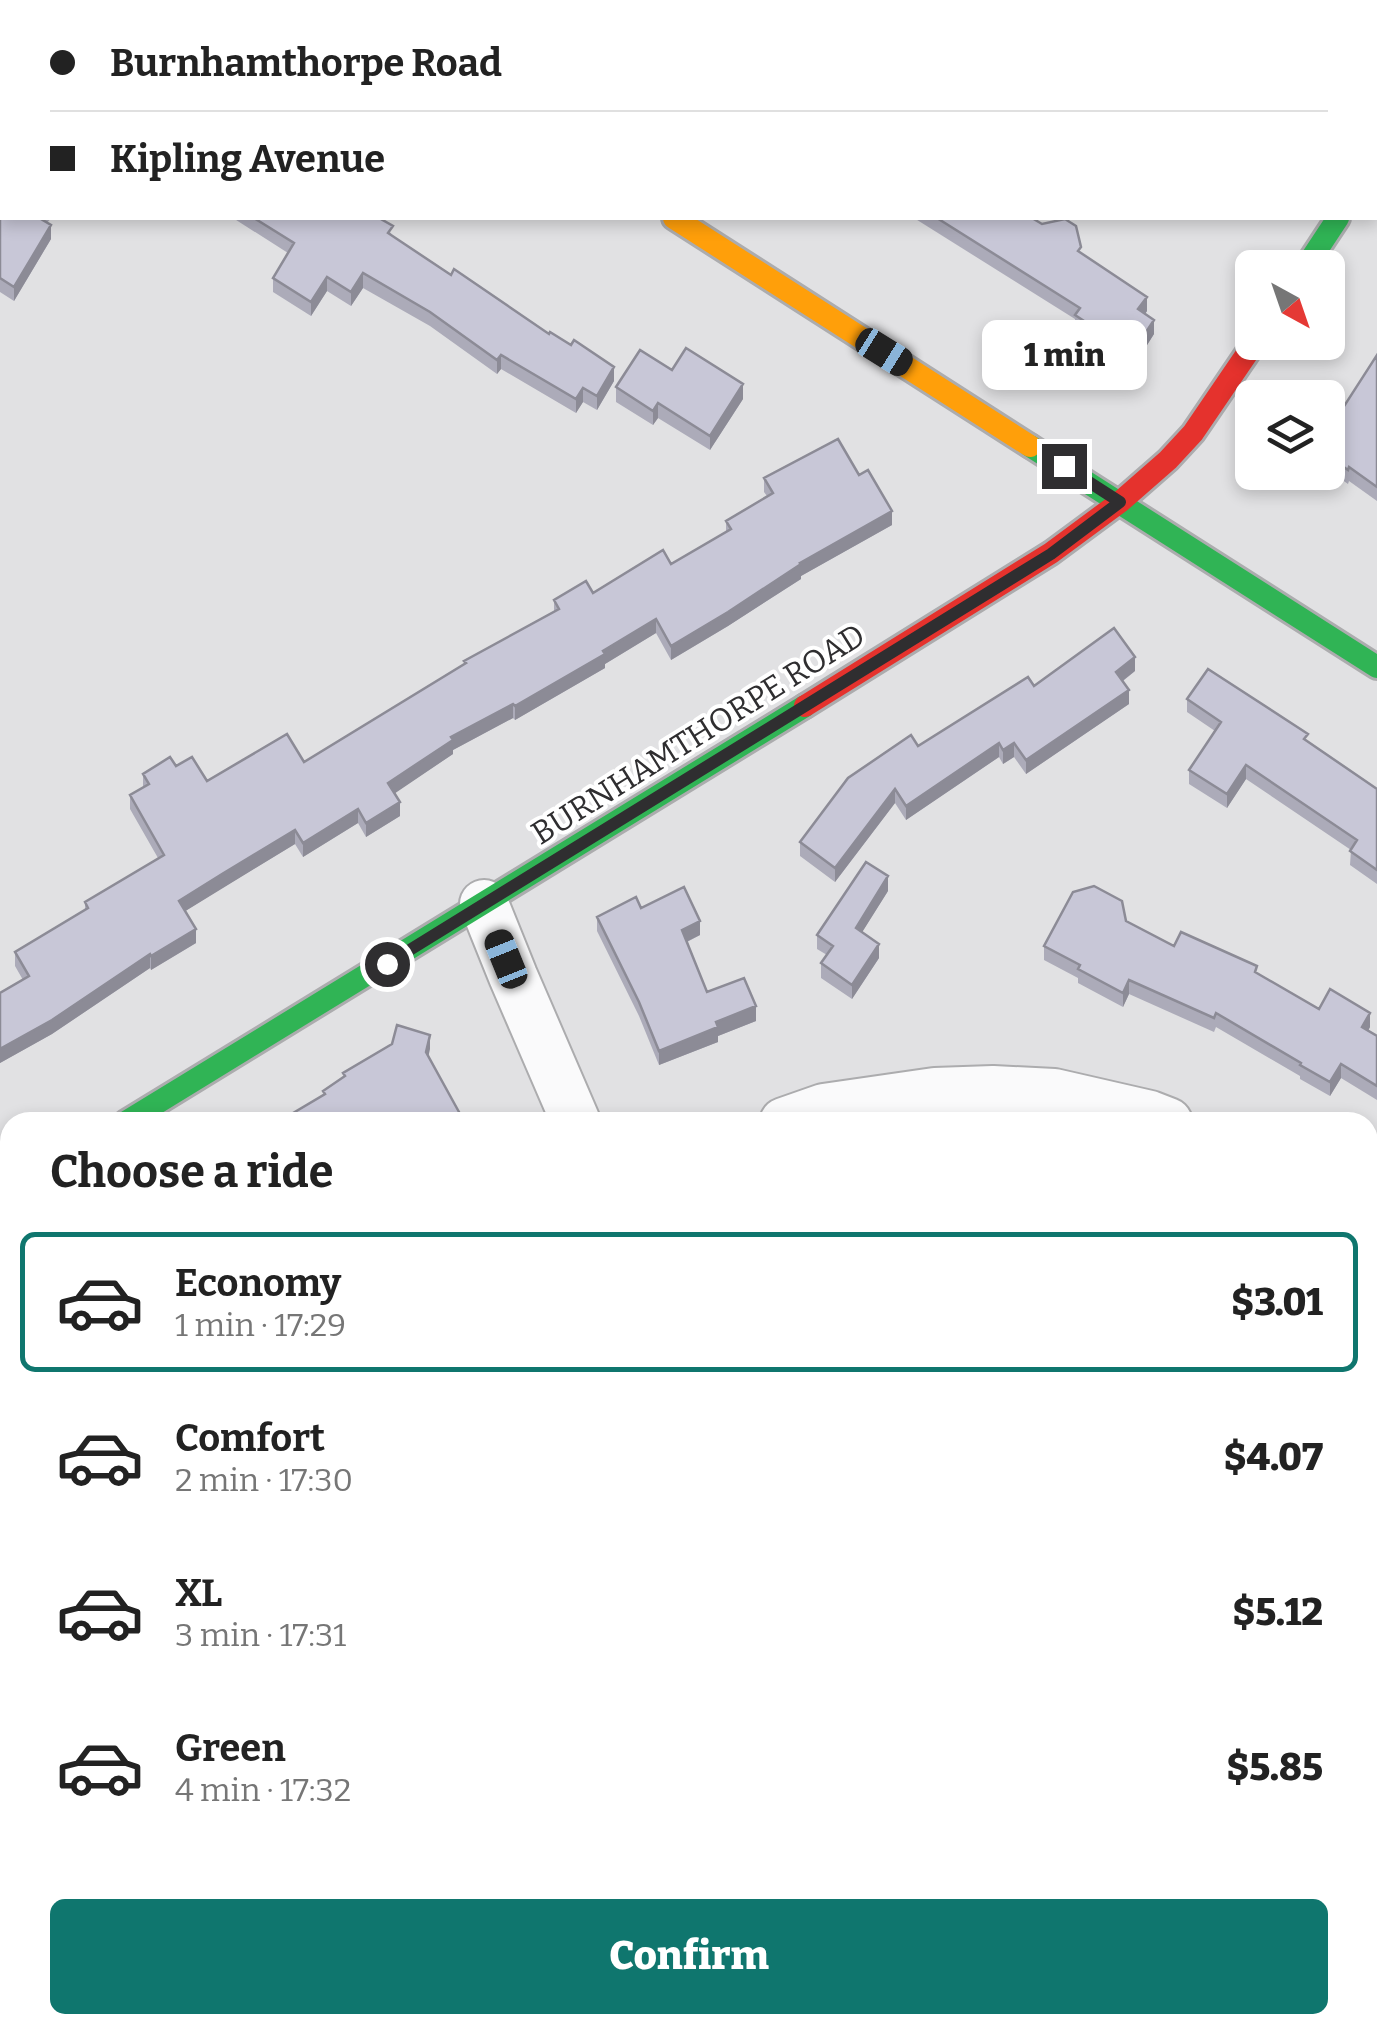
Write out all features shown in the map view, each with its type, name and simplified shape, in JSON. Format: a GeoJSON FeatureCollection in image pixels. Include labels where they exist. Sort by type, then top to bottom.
{"type":"FeatureCollection","features":[{"type":"Feature","properties":{"kind":"main road"},"geometry":{"type":"LineString","coordinates":[[677,220],[1377,666]]}},
{"type":"Feature","properties":{"kind":"main road"},"geometry":{"type":"LineString","coordinates":[[1317,250],[1337,220]]}},
{"type":"Feature","properties":{"kind":"main road","name":"BURNHAMTHORPE ROAD"},"geometry":{"type":"LineString","coordinates":[[142,1112],[1051,554],[1156,472],[1184,443],[1242,360]]}},
{"type":"Feature","properties":{"kind":"street"},"geometry":{"type":"LineString","coordinates":[[484,904],[572,1112]]}},
{"type":"Feature","properties":{"kind":"street"},"geometry":{"type":"LineString","coordinates":[[813,1112],[934,1092],[992,1090],[1054,1093],[1137,1112]]}},
{"type":"Feature","properties":{"kind":"building"},"geometry":{"type":"Polygon","coordinates":[[[0,220],[43,220],[51,225],[14,287],[0,278],[0,220]]]}},
{"type":"Feature","properties":{"kind":"building"},"geometry":{"type":"Polygon","coordinates":[[[257,220],[382,220],[393,226],[388,233],[451,275],[454,269],[549,334],[571,345],[574,340],[614,367],[597,396],[583,388],[576,399],[501,355],[497,360],[430,312],[363,273],[351,292],[327,277],[311,302],[273,278],[294,243],[257,220]]]}},
{"type":"Feature","properties":{"kind":"building"},"geometry":{"type":"Polygon","coordinates":[[[940,220],[1035,220],[1042,224],[1067,220],[1076,226],[1081,247],[1078,251],[1147,297],[1138,309],[1154,320],[1135,349],[1119,338],[1116,342],[1075,315],[1080,308],[940,220]]]}},
{"type":"Feature","properties":{"kind":"building"},"geometry":{"type":"Polygon","coordinates":[[[686,348],[743,384],[710,436],[658,403],[653,411],[616,387],[640,350],[672,370],[686,348]]]}},
{"type":"Feature","properties":{"kind":"building"},"geometry":{"type":"Polygon","coordinates":[[[1377,355],[1377,487],[1345,468],[1345,405],[1377,355]]]}},
{"type":"Feature","properties":{"kind":"building"},"geometry":{"type":"Polygon","coordinates":[[[838,439],[859,475],[868,470],[892,511],[800,563],[671,646],[656,619],[603,651],[605,654],[515,706],[451,737],[453,740],[388,783],[400,802],[366,823],[358,809],[303,843],[295,830],[222,874],[179,901],[196,929],[0,1049],[0,993],[29,976],[15,952],[88,908],[85,902],[164,855],[130,795],[149,784],[143,774],[170,757],[176,766],[192,757],[207,781],[287,734],[304,762],[464,661],[559,609],[554,600],[586,581],[593,593],[663,550],[671,564],[731,529],[726,521],[773,493],[764,478],[838,439]]]}},
{"type":"Feature","properties":{"kind":"building"},"geometry":{"type":"Polygon","coordinates":[[[1114,628],[1135,657],[1116,672],[1129,690],[1026,760],[1014,743],[1003,750],[999,743],[906,806],[895,789],[835,868],[800,842],[848,778],[911,735],[918,746],[1028,677],[1034,686],[1114,628]]]}},
{"type":"Feature","properties":{"kind":"building"},"geometry":{"type":"Polygon","coordinates":[[[1208,669],[1308,734],[1304,739],[1377,789],[1377,870],[1350,851],[1357,840],[1246,765],[1227,794],[1189,770],[1221,722],[1187,699],[1208,669]]]}},
{"type":"Feature","properties":{"kind":"building"},"geometry":{"type":"Polygon","coordinates":[[[866,862],[888,876],[856,928],[879,944],[852,985],[821,963],[833,946],[817,935],[866,862]]]}},
{"type":"Feature","properties":{"kind":"building"},"geometry":{"type":"Polygon","coordinates":[[[1094,886],[1122,901],[1126,921],[1174,946],[1181,932],[1257,966],[1255,972],[1319,1009],[1330,989],[1370,1013],[1362,1027],[1377,1036],[1377,1086],[1341,1064],[1330,1082],[1216,1013],[1214,1018],[1129,980],[1123,993],[1044,946],[1073,892],[1094,886]]]}},
{"type":"Feature","properties":{"kind":"building"},"geometry":{"type":"Polygon","coordinates":[[[684,887],[700,921],[682,930],[707,992],[744,978],[756,1006],[716,1022],[718,1027],[659,1051],[597,917],[636,897],[641,908],[684,887]]]}},
{"type":"Feature","properties":{"kind":"building"},"geometry":{"type":"Polygon","coordinates":[[[397,1025],[430,1035],[426,1052],[459,1112],[295,1112],[325,1094],[323,1091],[345,1076],[343,1073],[392,1044],[397,1025]]]}},
{"type":"Feature","properties":{"kind":"traffic: fast"},"geometry":{"type":"LineString","coordinates":[[1317,250],[1337,220]]}},
{"type":"Feature","properties":{"kind":"traffic: fast"},"geometry":{"type":"LineString","coordinates":[[1030,446],[1377,667]]}},
{"type":"Feature","properties":{"kind":"traffic: fast"},"geometry":{"type":"LineString","coordinates":[[142,1112],[805,706]]}},
{"type":"Feature","properties":{"kind":"traffic: slow"},"geometry":{"type":"LineString","coordinates":[[677,220],[1030,446]]}},
{"type":"Feature","properties":{"kind":"traffic: jam"},"geometry":{"type":"LineString","coordinates":[[805,706],[1051,553],[1120,502],[1193,433],[1243,360]]}},
{"type":"Feature","properties":{"kind":"route"},"geometry":{"type":"LineString","coordinates":[[387,964],[1051,554],[1120,502],[1064,466]]}}]}
